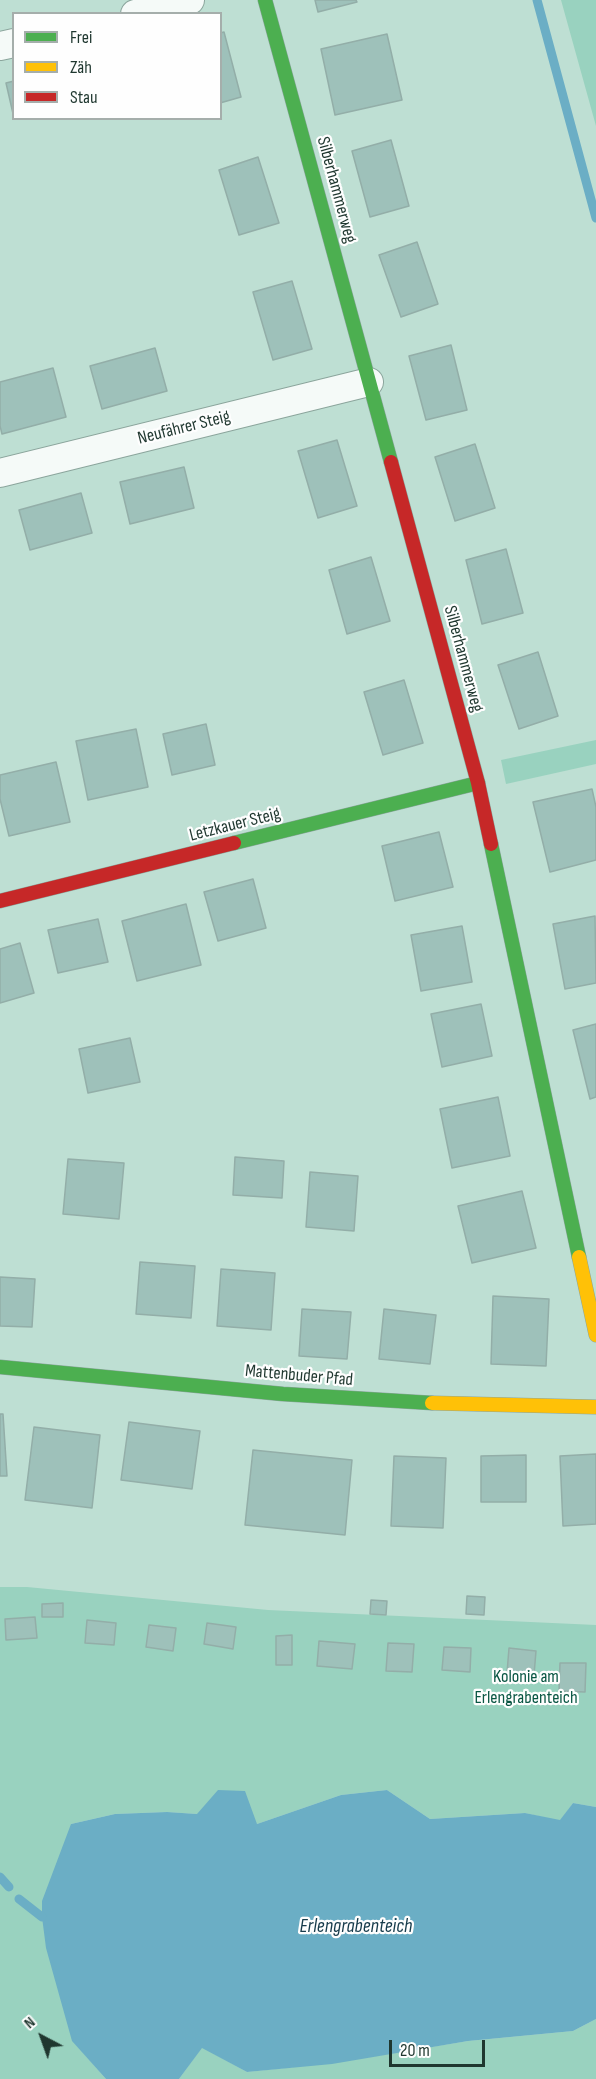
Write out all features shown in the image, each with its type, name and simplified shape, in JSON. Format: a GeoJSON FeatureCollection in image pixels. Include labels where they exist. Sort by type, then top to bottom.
{"type":"FeatureCollection","features":[{"type":"Feature","properties":{"kind":"street"},"geometry":{"type":"LineString","coordinates":[[143,12],[190,0]]}},
{"type":"Feature","properties":{"kind":"street","name":"Silberhammerweg"},"geometry":{"type":"LineString","coordinates":[[265,0],[478,783],[596,1335]]}},
{"type":"Feature","properties":{"kind":"street","name":"Neufährer Steig"},"geometry":{"type":"LineString","coordinates":[[0,473],[369,382]]}},
{"type":"Feature","properties":{"kind":"street","name":"Letzkauer Steig"},"geometry":{"type":"LineString","coordinates":[[0,901],[478,783]]}},
{"type":"Feature","properties":{"kind":"street","name":"Mattenbuder Pfad"},"geometry":{"type":"LineString","coordinates":[[0,1367],[74,1372],[322,1397],[486,1406],[596,1407]]}},
{"type":"Feature","properties":{"kind":"green space"},"geometry":{"type":"Polygon","coordinates":[[[561,0],[596,0],[596,126],[561,0]]]}},
{"type":"Feature","properties":{"kind":"green space"},"geometry":{"type":"Polygon","coordinates":[[[596,740],[596,764],[506,784],[501,760],[596,740]]]}},
{"type":"Feature","properties":{"kind":"green space","name":"Kolonie am Erlengrabenteich"},"geometry":{"type":"Polygon","coordinates":[[[0,1587],[27,1587],[268,1610],[596,1625],[596,1807],[573,1803],[560,1821],[525,1813],[430,1819],[387,1790],[341,1795],[257,1824],[197,1814],[167,1812],[115,1814],[71,1824],[72,2040],[106,2079],[0,2079],[0,1587]]]}},
{"type":"Feature","properties":{"kind":"green space"},"geometry":{"type":"Polygon","coordinates":[[[596,2019],[596,2079],[179,2079],[202,2047],[247,2072],[332,2063],[468,2041],[573,2031],[596,2019]]]}},
{"type":"Feature","properties":{"kind":"water","name":"Erlengrabenteich"},"geometry":{"type":"Polygon","coordinates":[[[218,1790],[245,1791],[257,1824],[341,1795],[387,1790],[430,1819],[525,1813],[560,1820],[573,1803],[596,1807],[596,2019],[573,2031],[468,2041],[332,2064],[247,2072],[202,2048],[179,2079],[106,2079],[72,2041],[46,1948],[42,1901],[71,1824],[115,1814],[167,1812],[197,1814],[218,1790]]]}},
{"type":"Feature","properties":{"kind":"building"},"geometry":{"type":"Polygon","coordinates":[[[315,0],[356,0],[357,2],[318,12],[315,0]]]}},
{"type":"Feature","properties":{"kind":"building"},"geometry":{"type":"Polygon","coordinates":[[[222,32],[224,32],[241,97],[222,102],[222,32]]]}},
{"type":"Feature","properties":{"kind":"building"},"geometry":{"type":"Polygon","coordinates":[[[387,34],[402,100],[335,115],[321,49],[387,34]]]}},
{"type":"Feature","properties":{"kind":"building"},"geometry":{"type":"Polygon","coordinates":[[[12,82],[12,109],[6,83],[12,82]]]}},
{"type":"Feature","properties":{"kind":"building"},"geometry":{"type":"Polygon","coordinates":[[[391,140],[409,206],[370,217],[352,151],[391,140]]]}},
{"type":"Feature","properties":{"kind":"building"},"geometry":{"type":"Polygon","coordinates":[[[258,157],[279,223],[239,235],[219,170],[258,157]]]}},
{"type":"Feature","properties":{"kind":"building"},"geometry":{"type":"Polygon","coordinates":[[[417,242],[438,304],[401,317],[379,255],[417,242]]]}},
{"type":"Feature","properties":{"kind":"building"},"geometry":{"type":"Polygon","coordinates":[[[292,281],[312,349],[273,360],[253,292],[292,281]]]}},
{"type":"Feature","properties":{"kind":"building"},"geometry":{"type":"Polygon","coordinates":[[[451,345],[467,410],[426,420],[409,356],[451,345]]]}},
{"type":"Feature","properties":{"kind":"building"},"geometry":{"type":"Polygon","coordinates":[[[155,348],[167,391],[102,409],[90,366],[155,348]]]}},
{"type":"Feature","properties":{"kind":"building"},"geometry":{"type":"Polygon","coordinates":[[[53,368],[66,417],[2,434],[0,382],[53,368]]]}},
{"type":"Feature","properties":{"kind":"building"},"geometry":{"type":"Polygon","coordinates":[[[337,440],[357,506],[318,518],[298,451],[337,440]]]}},
{"type":"Feature","properties":{"kind":"building"},"geometry":{"type":"Polygon","coordinates":[[[475,444],[495,508],[455,521],[435,457],[475,444]]]}},
{"type":"Feature","properties":{"kind":"building"},"geometry":{"type":"Polygon","coordinates":[[[184,467],[194,508],[130,524],[120,482],[184,467]]]}},
{"type":"Feature","properties":{"kind":"building"},"geometry":{"type":"Polygon","coordinates":[[[81,493],[92,533],[30,550],[19,510],[81,493]]]}},
{"type":"Feature","properties":{"kind":"building"},"geometry":{"type":"Polygon","coordinates":[[[506,549],[523,613],[482,624],[466,560],[506,549]]]}},
{"type":"Feature","properties":{"kind":"building"},"geometry":{"type":"Polygon","coordinates":[[[371,557],[390,621],[347,634],[329,570],[371,557]]]}},
{"type":"Feature","properties":{"kind":"building"},"geometry":{"type":"Polygon","coordinates":[[[538,652],[558,716],[519,729],[498,665],[538,652]]]}},
{"type":"Feature","properties":{"kind":"building"},"geometry":{"type":"Polygon","coordinates":[[[404,680],[423,743],[383,755],[364,692],[404,680]]]}},
{"type":"Feature","properties":{"kind":"building"},"geometry":{"type":"Polygon","coordinates":[[[206,724],[215,765],[172,775],[163,734],[206,724]]]}},
{"type":"Feature","properties":{"kind":"building"},"geometry":{"type":"Polygon","coordinates":[[[136,729],[148,787],[88,800],[76,741],[136,729]]]}},
{"type":"Feature","properties":{"kind":"building"},"geometry":{"type":"Polygon","coordinates":[[[56,762],[70,822],[9,836],[0,799],[0,775],[56,762]]]}},
{"type":"Feature","properties":{"kind":"building"},"geometry":{"type":"Polygon","coordinates":[[[592,789],[596,807],[596,860],[550,872],[533,802],[592,789]]]}},
{"type":"Feature","properties":{"kind":"building"},"geometry":{"type":"Polygon","coordinates":[[[439,832],[453,887],[395,901],[382,846],[439,832]]]}},
{"type":"Feature","properties":{"kind":"building"},"geometry":{"type":"Polygon","coordinates":[[[253,879],[266,928],[218,941],[204,892],[253,879]]]}},
{"type":"Feature","properties":{"kind":"building"},"geometry":{"type":"Polygon","coordinates":[[[186,904],[201,965],[137,981],[122,921],[186,904]]]}},
{"type":"Feature","properties":{"kind":"building"},"geometry":{"type":"Polygon","coordinates":[[[595,916],[596,983],[565,989],[553,924],[595,916]]]}},
{"type":"Feature","properties":{"kind":"building"},"geometry":{"type":"Polygon","coordinates":[[[98,919],[108,962],[58,973],[48,930],[98,919]]]}},
{"type":"Feature","properties":{"kind":"building"},"geometry":{"type":"Polygon","coordinates":[[[462,926],[472,982],[421,991],[411,935],[462,926]]]}},
{"type":"Feature","properties":{"kind":"building"},"geometry":{"type":"Polygon","coordinates":[[[20,943],[34,993],[0,1003],[0,949],[20,943]]]}},
{"type":"Feature","properties":{"kind":"building"},"geometry":{"type":"Polygon","coordinates":[[[481,1004],[492,1056],[442,1067],[431,1014],[481,1004]]]}},
{"type":"Feature","properties":{"kind":"building"},"geometry":{"type":"Polygon","coordinates":[[[596,1024],[596,1097],[590,1099],[573,1030],[596,1024]]]}},
{"type":"Feature","properties":{"kind":"building"},"geometry":{"type":"Polygon","coordinates":[[[130,1038],[140,1082],[88,1093],[79,1049],[130,1038]]]}},
{"type":"Feature","properties":{"kind":"building"},"geometry":{"type":"Polygon","coordinates":[[[498,1097],[510,1156],[452,1168],[440,1109],[498,1097]]]}},
{"type":"Feature","properties":{"kind":"building"},"geometry":{"type":"Polygon","coordinates":[[[235,1157],[284,1161],[282,1198],[233,1195],[235,1157]]]}},
{"type":"Feature","properties":{"kind":"building"},"geometry":{"type":"Polygon","coordinates":[[[68,1159],[124,1163],[119,1219],[63,1214],[68,1159]]]}},
{"type":"Feature","properties":{"kind":"building"},"geometry":{"type":"Polygon","coordinates":[[[310,1172],[358,1176],[354,1231],[306,1227],[310,1172]]]}},
{"type":"Feature","properties":{"kind":"building"},"geometry":{"type":"Polygon","coordinates":[[[522,1191],[536,1248],[472,1263],[458,1206],[522,1191]]]}},
{"type":"Feature","properties":{"kind":"building"},"geometry":{"type":"Polygon","coordinates":[[[140,1262],[195,1266],[191,1318],[136,1314],[140,1262]]]}},
{"type":"Feature","properties":{"kind":"building"},"geometry":{"type":"Polygon","coordinates":[[[221,1269],[275,1273],[271,1330],[217,1326],[221,1269]]]}},
{"type":"Feature","properties":{"kind":"building"},"geometry":{"type":"Polygon","coordinates":[[[0,1277],[35,1279],[32,1327],[0,1326],[0,1277]]]}},
{"type":"Feature","properties":{"kind":"building"},"geometry":{"type":"Polygon","coordinates":[[[493,1296],[549,1299],[546,1366],[491,1364],[493,1296]]]}},
{"type":"Feature","properties":{"kind":"building"},"geometry":{"type":"Polygon","coordinates":[[[302,1309],[351,1312],[347,1359],[299,1356],[302,1309]]]}},
{"type":"Feature","properties":{"kind":"building"},"geometry":{"type":"Polygon","coordinates":[[[384,1309],[436,1315],[430,1364],[379,1359],[384,1309]]]}},
{"type":"Feature","properties":{"kind":"building"},"geometry":{"type":"Polygon","coordinates":[[[0,1414],[3,1414],[7,1476],[0,1476],[0,1414]]]}},
{"type":"Feature","properties":{"kind":"building"},"geometry":{"type":"Polygon","coordinates":[[[129,1422],[200,1431],[192,1489],[121,1480],[129,1422]]]}},
{"type":"Feature","properties":{"kind":"building"},"geometry":{"type":"Polygon","coordinates":[[[34,1427],[100,1435],[92,1508],[25,1500],[34,1427]]]}},
{"type":"Feature","properties":{"kind":"building"},"geometry":{"type":"Polygon","coordinates":[[[253,1450],[352,1460],[345,1535],[245,1525],[253,1450]]]}},
{"type":"Feature","properties":{"kind":"building"},"geometry":{"type":"Polygon","coordinates":[[[596,1454],[596,1524],[563,1526],[560,1456],[596,1454]]]}},
{"type":"Feature","properties":{"kind":"building"},"geometry":{"type":"Polygon","coordinates":[[[526,1455],[526,1502],[481,1502],[481,1456],[526,1455]]]}},
{"type":"Feature","properties":{"kind":"building"},"geometry":{"type":"Polygon","coordinates":[[[394,1456],[446,1458],[443,1528],[391,1526],[394,1456]]]}},
{"type":"Feature","properties":{"kind":"building"},"geometry":{"type":"Polygon","coordinates":[[[467,1596],[485,1597],[484,1615],[466,1614],[467,1596]]]}},
{"type":"Feature","properties":{"kind":"building"},"geometry":{"type":"Polygon","coordinates":[[[371,1600],[387,1601],[386,1615],[370,1614],[371,1600]]]}},
{"type":"Feature","properties":{"kind":"building"},"geometry":{"type":"Polygon","coordinates":[[[63,1603],[63,1617],[42,1617],[42,1604],[63,1603]]]}},
{"type":"Feature","properties":{"kind":"building"},"geometry":{"type":"Polygon","coordinates":[[[35,1617],[37,1638],[6,1640],[5,1619],[35,1617]]]}},
{"type":"Feature","properties":{"kind":"building"},"geometry":{"type":"Polygon","coordinates":[[[87,1620],[116,1623],[114,1645],[85,1643],[87,1620]]]}},
{"type":"Feature","properties":{"kind":"building"},"geometry":{"type":"Polygon","coordinates":[[[207,1623],[236,1627],[233,1649],[204,1644],[207,1623]]]}},
{"type":"Feature","properties":{"kind":"building"},"geometry":{"type":"Polygon","coordinates":[[[149,1625],[176,1628],[173,1651],[146,1647],[149,1625]]]}},
{"type":"Feature","properties":{"kind":"building"},"geometry":{"type":"Polygon","coordinates":[[[292,1635],[292,1665],[276,1665],[276,1636],[292,1635]]]}},
{"type":"Feature","properties":{"kind":"building"},"geometry":{"type":"Polygon","coordinates":[[[319,1641],[355,1644],[352,1669],[317,1666],[319,1641]]]}},
{"type":"Feature","properties":{"kind":"building"},"geometry":{"type":"Polygon","coordinates":[[[388,1643],[414,1644],[412,1672],[386,1671],[388,1643]]]}},
{"type":"Feature","properties":{"kind":"building"},"geometry":{"type":"Polygon","coordinates":[[[444,1647],[471,1648],[470,1672],[442,1670],[444,1647]]]}},
{"type":"Feature","properties":{"kind":"building"},"geometry":{"type":"Polygon","coordinates":[[[509,1648],[536,1651],[534,1675],[507,1673],[509,1648]]]}},
{"type":"Feature","properties":{"kind":"building"},"geometry":{"type":"Polygon","coordinates":[[[560,1663],[586,1663],[585,1692],[559,1691],[560,1663]]]}},
{"type":"Feature","properties":{"kind":"waterway"},"geometry":{"type":"LineString","coordinates":[[537,0],[596,218]]}},
{"type":"Feature","properties":{"kind":"waterway"},"geometry":{"type":"LineString","coordinates":[[0,1877],[9,1887]]}},
{"type":"Feature","properties":{"kind":"waterway"},"geometry":{"type":"LineString","coordinates":[[19,1899],[42,1917]]}},
{"type":"Feature","properties":{"kind":"traffic: fast"},"geometry":{"type":"LineString","coordinates":[[265,0],[391,462]]}},
{"type":"Feature","properties":{"kind":"traffic: fast"},"geometry":{"type":"LineString","coordinates":[[234,843],[478,783]]}},
{"type":"Feature","properties":{"kind":"traffic: fast"},"geometry":{"type":"LineString","coordinates":[[491,844],[579,1257]]}},
{"type":"Feature","properties":{"kind":"traffic: fast"},"geometry":{"type":"LineString","coordinates":[[0,1367],[283,1394],[432,1403]]}},
{"type":"Feature","properties":{"kind":"traffic: slow"},"geometry":{"type":"LineString","coordinates":[[579,1257],[596,1335]]}},
{"type":"Feature","properties":{"kind":"traffic: slow"},"geometry":{"type":"LineString","coordinates":[[432,1403],[596,1407]]}},
{"type":"Feature","properties":{"kind":"traffic: jam"},"geometry":{"type":"LineString","coordinates":[[391,462],[478,783],[491,844]]}},
{"type":"Feature","properties":{"kind":"traffic: jam"},"geometry":{"type":"LineString","coordinates":[[0,901],[234,843]]}}]}
